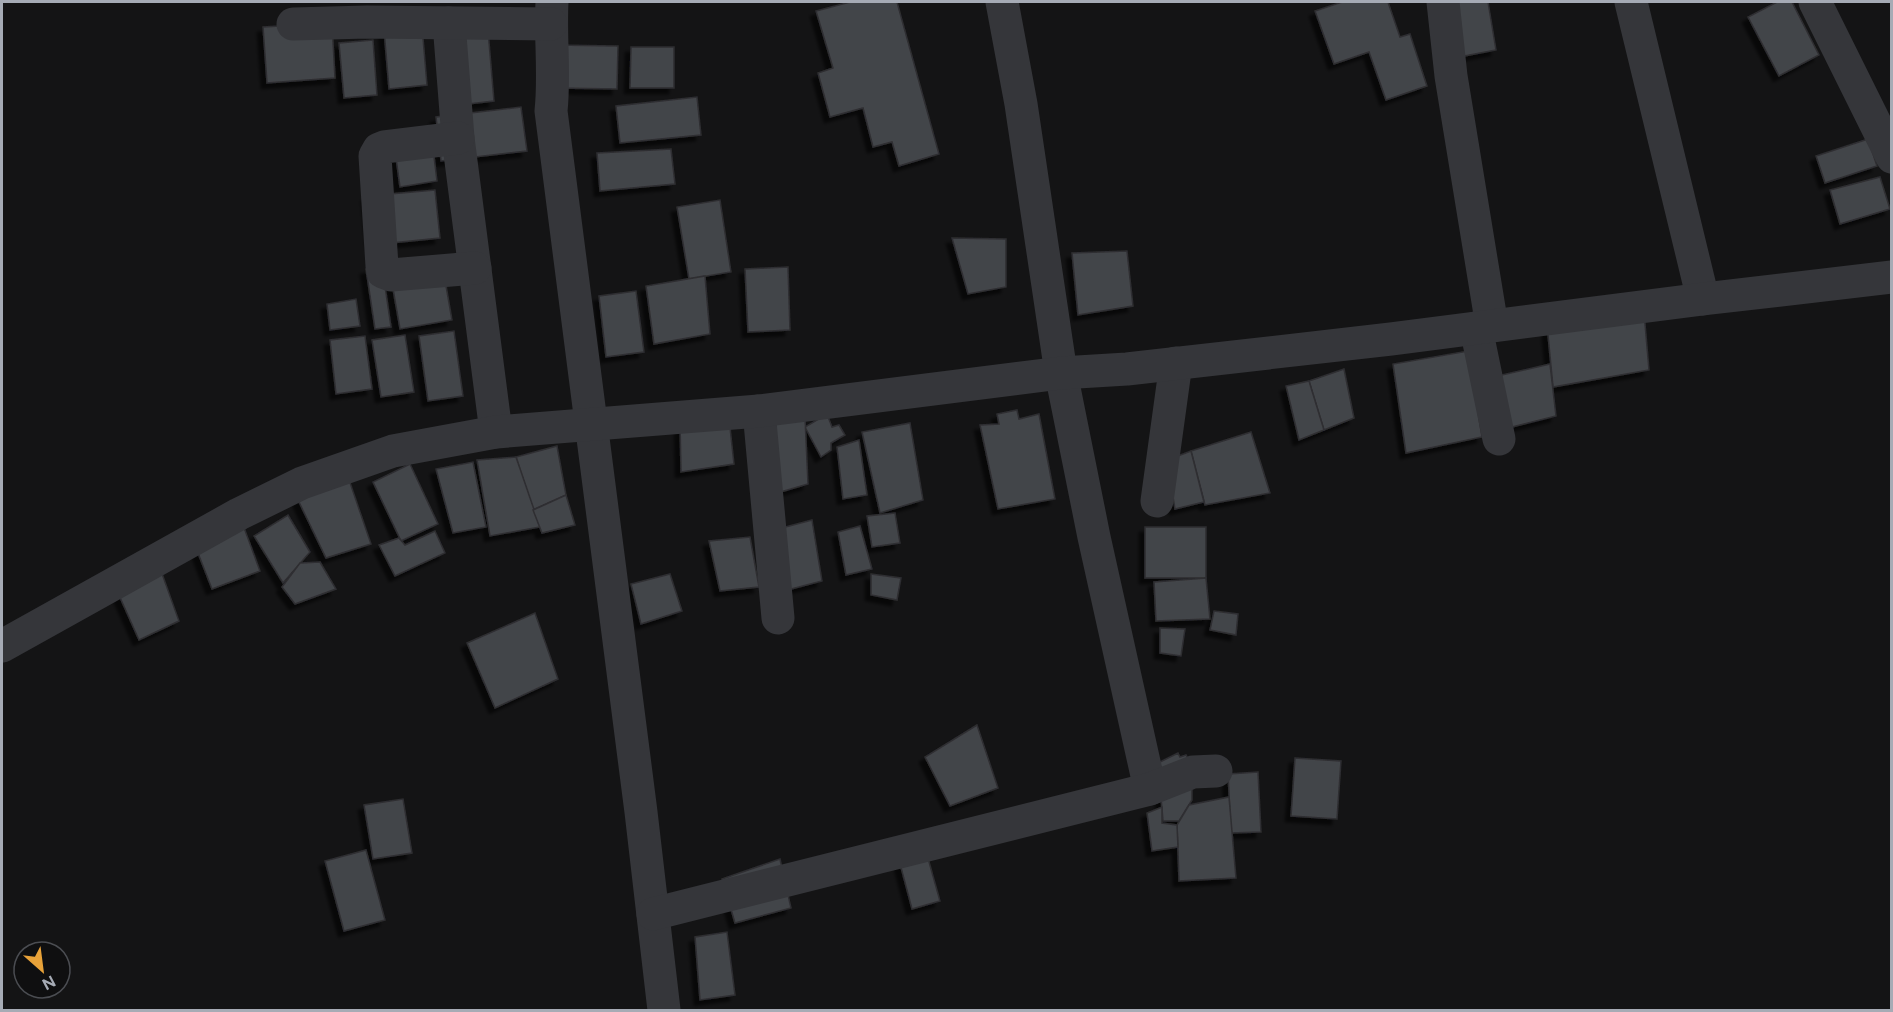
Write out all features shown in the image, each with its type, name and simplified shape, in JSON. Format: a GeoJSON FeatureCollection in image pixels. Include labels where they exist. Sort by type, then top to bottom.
{"type":"FeatureCollection","features":[{"type":"Feature","properties":{"kind":"street"},"geometry":{"type":"LineString","coordinates":[[1002,2],[1021,104],[1061,373],[1094,537],[1150,789]]}},
{"type":"Feature","properties":{"kind":"street"},"geometry":{"type":"LineString","coordinates":[[1443,2],[1499,440]]}},
{"type":"Feature","properties":{"kind":"street"},"geometry":{"type":"LineString","coordinates":[[1631,2],[1703,299]]}},
{"type":"Feature","properties":{"kind":"street"},"geometry":{"type":"LineString","coordinates":[[1815,2],[1892,157]]}},
{"type":"Feature","properties":{"kind":"street"},"geometry":{"type":"LineString","coordinates":[[293,24],[390,12],[449,23],[551,13],[554,88],[551,111],[664,1011]]}},
{"type":"Feature","properties":{"kind":"street"},"geometry":{"type":"LineString","coordinates":[[449,23],[458,138],[496,432]]}},
{"type":"Feature","properties":{"kind":"street"},"geometry":{"type":"LineString","coordinates":[[458,138],[384,147],[376,153],[382,266],[383,272],[391,275],[475,268]]}},
{"type":"Feature","properties":{"kind":"street"},"geometry":{"type":"LineString","coordinates":[[2,646],[217,525],[302,483],[393,451],[496,432],[759,411],[1061,373],[1176,363],[1892,278]]}},
{"type":"Feature","properties":{"kind":"street"},"geometry":{"type":"LineString","coordinates":[[1157,501],[1176,363]]}},
{"type":"Feature","properties":{"kind":"street"},"geometry":{"type":"LineString","coordinates":[[759,411],[778,618]]}},
{"type":"Feature","properties":{"kind":"street"},"geometry":{"type":"LineString","coordinates":[[652,914],[1150,789],[1193,772],[1216,771]]}},
{"type":"Feature","properties":{"kind":"building"},"geometry":{"type":"Polygon","coordinates":[[[850,2],[897,2],[939,154],[899,166],[892,142],[873,147],[863,108],[830,117],[818,73],[833,68],[816,11],[850,2]]]}},
{"type":"Feature","properties":{"kind":"building"},"geometry":{"type":"Polygon","coordinates":[[[1342,2],[1388,2],[1400,37],[1410,34],[1427,86],[1386,100],[1369,52],[1334,64],[1315,11],[1342,2]]]}},
{"type":"Feature","properties":{"kind":"building"},"geometry":{"type":"Polygon","coordinates":[[[1444,2],[1488,2],[1496,50],[1454,58],[1444,2]]]}},
{"type":"Feature","properties":{"kind":"building"},"geometry":{"type":"Polygon","coordinates":[[[1777,2],[1792,2],[1819,55],[1779,76],[1748,17],[1777,2]]]}},
{"type":"Feature","properties":{"kind":"building"},"geometry":{"type":"Polygon","coordinates":[[[332,23],[335,78],[267,83],[263,27],[332,23]]]}},
{"type":"Feature","properties":{"kind":"building"},"geometry":{"type":"Polygon","coordinates":[[[422,26],[427,85],[389,89],[384,30],[422,26]]]}},
{"type":"Feature","properties":{"kind":"building"},"geometry":{"type":"Polygon","coordinates":[[[488,30],[494,101],[460,105],[453,33],[488,30]]]}},
{"type":"Feature","properties":{"kind":"building"},"geometry":{"type":"Polygon","coordinates":[[[373,40],[377,95],[344,98],[339,43],[373,40]]]}},
{"type":"Feature","properties":{"kind":"building"},"geometry":{"type":"Polygon","coordinates":[[[554,45],[618,46],[617,89],[554,88],[554,45]]]}},
{"type":"Feature","properties":{"kind":"building"},"geometry":{"type":"Polygon","coordinates":[[[631,47],[674,47],[674,88],[630,88],[631,47]]]}},
{"type":"Feature","properties":{"kind":"building"},"geometry":{"type":"Polygon","coordinates":[[[697,97],[701,135],[620,143],[616,106],[697,97]]]}},
{"type":"Feature","properties":{"kind":"building"},"geometry":{"type":"Polygon","coordinates":[[[521,107],[527,151],[441,161],[436,117],[521,107]]]}},
{"type":"Feature","properties":{"kind":"building"},"geometry":{"type":"Polygon","coordinates":[[[431,132],[437,181],[400,187],[393,137],[431,132]]]}},
{"type":"Feature","properties":{"kind":"building"},"geometry":{"type":"Polygon","coordinates":[[[1868,139],[1877,166],[1825,183],[1816,156],[1868,139]]]}},
{"type":"Feature","properties":{"kind":"building"},"geometry":{"type":"Polygon","coordinates":[[[671,149],[675,184],[600,191],[597,153],[671,149]]]}},
{"type":"Feature","properties":{"kind":"building"},"geometry":{"type":"Polygon","coordinates":[[[1880,177],[1890,209],[1840,224],[1830,190],[1880,177]]]}},
{"type":"Feature","properties":{"kind":"building"},"geometry":{"type":"Polygon","coordinates":[[[435,190],[440,238],[372,245],[367,196],[435,190]]]}},
{"type":"Feature","properties":{"kind":"building"},"geometry":{"type":"Polygon","coordinates":[[[720,200],[731,272],[689,279],[677,207],[720,200]]]}},
{"type":"Feature","properties":{"kind":"building"},"geometry":{"type":"Polygon","coordinates":[[[952,238],[1006,239],[1006,287],[968,294],[952,238]]]}},
{"type":"Feature","properties":{"kind":"building"},"geometry":{"type":"Polygon","coordinates":[[[1127,251],[1133,306],[1078,315],[1072,253],[1127,251]]]}},
{"type":"Feature","properties":{"kind":"building"},"geometry":{"type":"Polygon","coordinates":[[[441,257],[452,320],[400,329],[389,266],[441,257]]]}},
{"type":"Feature","properties":{"kind":"building"},"geometry":{"type":"Polygon","coordinates":[[[382,266],[391,327],[375,329],[366,269],[382,266]]]}},
{"type":"Feature","properties":{"kind":"building"},"geometry":{"type":"Polygon","coordinates":[[[788,267],[790,330],[748,332],[745,269],[788,267]]]}},
{"type":"Feature","properties":{"kind":"building"},"geometry":{"type":"Polygon","coordinates":[[[705,276],[710,334],[654,344],[646,286],[705,276]]]}},
{"type":"Feature","properties":{"kind":"building"},"geometry":{"type":"Polygon","coordinates":[[[636,291],[644,352],[606,357],[599,296],[636,291]]]}},
{"type":"Feature","properties":{"kind":"building"},"geometry":{"type":"Polygon","coordinates":[[[356,299],[360,326],[330,330],[327,304],[356,299]]]}},
{"type":"Feature","properties":{"kind":"building"},"geometry":{"type":"Polygon","coordinates":[[[1644,312],[1649,370],[1553,387],[1547,325],[1644,312]]]}},
{"type":"Feature","properties":{"kind":"building"},"geometry":{"type":"Polygon","coordinates":[[[454,331],[463,396],[428,401],[419,336],[454,331]]]}},
{"type":"Feature","properties":{"kind":"building"},"geometry":{"type":"Polygon","coordinates":[[[405,335],[414,392],[381,397],[372,340],[405,335]]]}},
{"type":"Feature","properties":{"kind":"building"},"geometry":{"type":"Polygon","coordinates":[[[365,336],[372,389],[336,394],[330,340],[365,336]]]}},
{"type":"Feature","properties":{"kind":"building"},"geometry":{"type":"Polygon","coordinates":[[[1468,351],[1482,437],[1406,453],[1393,364],[1468,351]]]}},
{"type":"Feature","properties":{"kind":"building"},"geometry":{"type":"Polygon","coordinates":[[[1550,364],[1556,416],[1508,428],[1493,377],[1550,364]]]}},
{"type":"Feature","properties":{"kind":"building"},"geometry":{"type":"Polygon","coordinates":[[[1344,369],[1354,418],[1324,430],[1309,381],[1344,369]]]}},
{"type":"Feature","properties":{"kind":"building"},"geometry":{"type":"Polygon","coordinates":[[[1309,381],[1324,430],[1299,440],[1286,386],[1309,381]]]}},
{"type":"Feature","properties":{"kind":"building"},"geometry":{"type":"Polygon","coordinates":[[[1017,410],[1019,419],[1039,414],[1055,499],[998,509],[980,425],[999,424],[997,414],[1017,410]]]}},
{"type":"Feature","properties":{"kind":"building"},"geometry":{"type":"Polygon","coordinates":[[[827,414],[832,427],[839,425],[845,435],[831,443],[831,450],[821,457],[805,427],[827,414]]]}},
{"type":"Feature","properties":{"kind":"building"},"geometry":{"type":"Polygon","coordinates":[[[805,417],[808,484],[774,494],[766,422],[805,417]]]}},
{"type":"Feature","properties":{"kind":"building"},"geometry":{"type":"Polygon","coordinates":[[[729,418],[734,464],[681,472],[680,423],[729,418]]]}},
{"type":"Feature","properties":{"kind":"building"},"geometry":{"type":"Polygon","coordinates":[[[910,423],[923,500],[880,513],[862,432],[910,423]]]}},
{"type":"Feature","properties":{"kind":"building"},"geometry":{"type":"Polygon","coordinates":[[[1251,432],[1270,493],[1205,505],[1191,451],[1251,432]]]}},
{"type":"Feature","properties":{"kind":"building"},"geometry":{"type":"Polygon","coordinates":[[[859,440],[867,495],[843,499],[837,447],[859,440]]]}},
{"type":"Feature","properties":{"kind":"building"},"geometry":{"type":"Polygon","coordinates":[[[557,446],[566,495],[533,510],[516,457],[557,446]]]}},
{"type":"Feature","properties":{"kind":"building"},"geometry":{"type":"Polygon","coordinates":[[[1191,451],[1204,502],[1175,509],[1167,460],[1191,451]]]}},
{"type":"Feature","properties":{"kind":"building"},"geometry":{"type":"Polygon","coordinates":[[[516,457],[540,527],[490,536],[477,460],[516,457]]]}},
{"type":"Feature","properties":{"kind":"building"},"geometry":{"type":"Polygon","coordinates":[[[473,462],[486,527],[453,533],[436,469],[473,462]]]}},
{"type":"Feature","properties":{"kind":"building"},"geometry":{"type":"Polygon","coordinates":[[[410,464],[438,524],[401,541],[373,482],[410,464]]]}},
{"type":"Feature","properties":{"kind":"building"},"geometry":{"type":"Polygon","coordinates":[[[345,468],[371,544],[326,558],[298,500],[345,468]]]}},
{"type":"Feature","properties":{"kind":"building"},"geometry":{"type":"Polygon","coordinates":[[[566,495],[575,525],[542,533],[533,510],[566,495]]]}},
{"type":"Feature","properties":{"kind":"building"},"geometry":{"type":"Polygon","coordinates":[[[895,513],[900,543],[872,547],[867,516],[895,513]]]}},
{"type":"Feature","properties":{"kind":"building"},"geometry":{"type":"Polygon","coordinates":[[[239,514],[260,571],[212,589],[196,548],[239,514]]]}},
{"type":"Feature","properties":{"kind":"building"},"geometry":{"type":"Polygon","coordinates":[[[288,515],[310,552],[283,583],[254,536],[288,515]]]}},
{"type":"Feature","properties":{"kind":"building"},"geometry":{"type":"Polygon","coordinates":[[[812,520],[822,581],[776,593],[770,531],[812,520]]]}},
{"type":"Feature","properties":{"kind":"building"},"geometry":{"type":"Polygon","coordinates":[[[860,526],[872,569],[846,575],[838,532],[860,526]]]}},
{"type":"Feature","properties":{"kind":"building"},"geometry":{"type":"Polygon","coordinates":[[[1145,527],[1206,527],[1206,578],[1145,578],[1145,527]]]}},
{"type":"Feature","properties":{"kind":"building"},"geometry":{"type":"Polygon","coordinates":[[[435,531],[445,553],[395,576],[379,545],[399,538],[405,545],[435,531]]]}},
{"type":"Feature","properties":{"kind":"building"},"geometry":{"type":"Polygon","coordinates":[[[750,537],[759,587],[720,591],[709,541],[750,537]]]}},
{"type":"Feature","properties":{"kind":"building"},"geometry":{"type":"Polygon","coordinates":[[[320,562],[336,589],[295,604],[282,587],[300,563],[320,562]]]}},
{"type":"Feature","properties":{"kind":"building"},"geometry":{"type":"Polygon","coordinates":[[[160,568],[179,621],[139,640],[118,593],[160,568]]]}},
{"type":"Feature","properties":{"kind":"building"},"geometry":{"type":"Polygon","coordinates":[[[670,574],[682,611],[641,624],[631,584],[670,574]]]}},
{"type":"Feature","properties":{"kind":"building"},"geometry":{"type":"Polygon","coordinates":[[[871,574],[901,578],[897,600],[871,595],[871,574]]]}},
{"type":"Feature","properties":{"kind":"building"},"geometry":{"type":"Polygon","coordinates":[[[1206,578],[1210,619],[1156,621],[1154,582],[1206,578]]]}},
{"type":"Feature","properties":{"kind":"building"},"geometry":{"type":"Polygon","coordinates":[[[1214,611],[1238,614],[1236,635],[1210,630],[1214,611]]]}},
{"type":"Feature","properties":{"kind":"building"},"geometry":{"type":"Polygon","coordinates":[[[535,613],[558,679],[495,708],[467,643],[535,613]]]}},
{"type":"Feature","properties":{"kind":"building"},"geometry":{"type":"Polygon","coordinates":[[[1160,628],[1185,629],[1181,656],[1160,653],[1160,628]]]}},
{"type":"Feature","properties":{"kind":"building"},"geometry":{"type":"Polygon","coordinates":[[[977,725],[998,788],[950,806],[925,757],[977,725]]]}},
{"type":"Feature","properties":{"kind":"building"},"geometry":{"type":"Polygon","coordinates":[[[1178,753],[1180,757],[1186,755],[1192,767],[1192,800],[1179,821],[1163,821],[1158,763],[1178,753]]]}},
{"type":"Feature","properties":{"kind":"building"},"geometry":{"type":"Polygon","coordinates":[[[1295,758],[1341,761],[1337,819],[1291,816],[1295,758]]]}},
{"type":"Feature","properties":{"kind":"building"},"geometry":{"type":"Polygon","coordinates":[[[1258,772],[1261,832],[1231,833],[1228,774],[1258,772]]]}},
{"type":"Feature","properties":{"kind":"building"},"geometry":{"type":"Polygon","coordinates":[[[1229,797],[1236,878],[1179,881],[1177,825],[1189,805],[1229,797]]]}},
{"type":"Feature","properties":{"kind":"building"},"geometry":{"type":"Polygon","coordinates":[[[403,799],[412,853],[373,859],[364,805],[403,799]]]}},
{"type":"Feature","properties":{"kind":"building"},"geometry":{"type":"Polygon","coordinates":[[[1162,807],[1162,823],[1177,825],[1178,847],[1152,851],[1147,813],[1162,807]]]}},
{"type":"Feature","properties":{"kind":"building"},"geometry":{"type":"Polygon","coordinates":[[[366,850],[385,920],[344,931],[325,861],[366,850]]]}},
{"type":"Feature","properties":{"kind":"building"},"geometry":{"type":"Polygon","coordinates":[[[926,851],[940,901],[912,909],[899,860],[926,851]]]}},
{"type":"Feature","properties":{"kind":"building"},"geometry":{"type":"Polygon","coordinates":[[[780,859],[791,908],[735,923],[722,879],[780,859]]]}},
{"type":"Feature","properties":{"kind":"building"},"geometry":{"type":"Polygon","coordinates":[[[727,932],[735,995],[700,1000],[695,937],[727,932]]]}}]}
